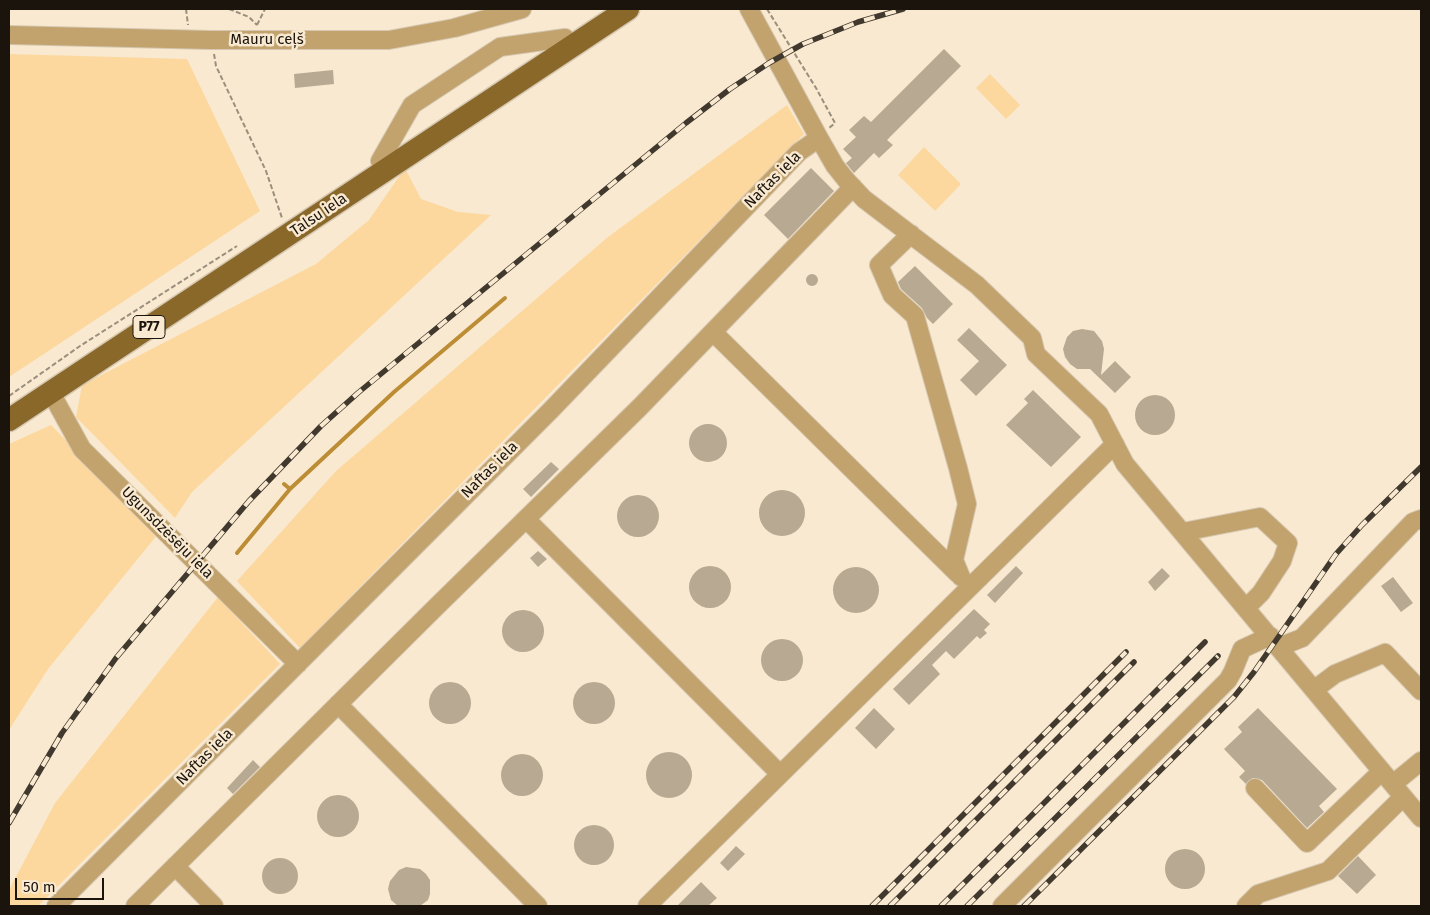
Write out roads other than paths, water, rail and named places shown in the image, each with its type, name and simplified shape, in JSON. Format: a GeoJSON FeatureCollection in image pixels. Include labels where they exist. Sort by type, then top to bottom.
{"type":"FeatureCollection","features":[{"type":"Feature","properties":{"kind":"main road","name":"Talsu iela"},"geometry":{"type":"LineString","coordinates":[[9,420],[289,235],[383,165],[568,42],[621,11]]}},
{"type":"Feature","properties":{"kind":"street","name":"Mauru ceļš"},"geometry":{"type":"LineString","coordinates":[[9,35],[210,40],[258,32],[389,40],[454,28],[522,9]]}},
{"type":"Feature","properties":{"kind":"street"},"geometry":{"type":"LineString","coordinates":[[749,9],[835,166],[864,198],[978,285],[1032,338],[1036,354],[1099,414],[1125,464],[1275,641],[1421,818]]}},
{"type":"Feature","properties":{"kind":"street"},"geometry":{"type":"LineString","coordinates":[[383,165],[412,106],[420,100],[500,47],[568,42]]}},
{"type":"Feature","properties":{"kind":"street","name":"Naftas iela"},"geometry":{"type":"LineString","coordinates":[[56,906],[551,410],[799,152],[819,138]]}},
{"type":"Feature","properties":{"kind":"street"},"geometry":{"type":"LineString","coordinates":[[135,906],[640,407],[853,187]]}},
{"type":"Feature","properties":{"kind":"street"},"geometry":{"type":"LineString","coordinates":[[911,234],[879,265],[892,295],[915,316],[958,468],[967,504],[954,560],[966,582]]}},
{"type":"Feature","properties":{"kind":"street"},"geometry":{"type":"LineString","coordinates":[[713,332],[966,582]]}},
{"type":"Feature","properties":{"kind":"street","name":"Ugunsdzēsēju iela"},"geometry":{"type":"LineString","coordinates":[[50,392],[82,449],[298,664]]}},
{"type":"Feature","properties":{"kind":"street"},"geometry":{"type":"LineString","coordinates":[[647,906],[780,774],[966,582],[1115,444]]}},
{"type":"Feature","properties":{"kind":"street"},"geometry":{"type":"LineString","coordinates":[[1182,532],[1260,517],[1288,544],[1277,569],[1261,593],[1246,608]]}},
{"type":"Feature","properties":{"kind":"street"},"geometry":{"type":"LineString","coordinates":[[526,519],[780,774]]}},
{"type":"Feature","properties":{"kind":"street"},"geometry":{"type":"LineString","coordinates":[[1002,906],[1228,680],[1242,650],[1275,641],[1302,638],[1406,528],[1413,522],[1421,519]]}},
{"type":"Feature","properties":{"kind":"street"},"geometry":{"type":"LineString","coordinates":[[1314,689],[1335,674],[1385,653],[1421,691]]}},
{"type":"Feature","properties":{"kind":"street"},"geometry":{"type":"LineString","coordinates":[[338,704],[538,906]]}},
{"type":"Feature","properties":{"kind":"street"},"geometry":{"type":"LineString","coordinates":[[1255,788],[1307,843],[1393,784],[1421,761]]}},
{"type":"Feature","properties":{"kind":"street"},"geometry":{"type":"LineString","coordinates":[[1246,906],[1258,894],[1328,871],[1393,784]]}},
{"type":"Feature","properties":{"kind":"street"},"geometry":{"type":"LineString","coordinates":[[175,866],[214,906]]}},
{"type":"Feature","properties":{"kind":"waterway"},"geometry":{"type":"LineString","coordinates":[[237,553],[290,489],[394,392],[505,298]]}},
{"type":"Feature","properties":{"kind":"waterway"},"geometry":{"type":"LineString","coordinates":[[284,484],[290,489]]}},
{"type":"Feature","properties":{"kind":"railway"},"geometry":{"type":"LineString","coordinates":[[9,823],[62,733],[116,658],[249,501],[321,426],[359,392],[730,89],[769,63],[803,44],[858,22],[903,9]]}},
{"type":"Feature","properties":{"kind":"railway"},"geometry":{"type":"LineString","coordinates":[[1024,906],[1234,697],[1254,672],[1336,554],[1362,525],[1421,467]]}},
{"type":"Feature","properties":{"kind":"railway"},"geometry":{"type":"LineString","coordinates":[[941,906],[1205,642]]}},
{"type":"Feature","properties":{"kind":"railway"},"geometry":{"type":"LineString","coordinates":[[872,906],[1126,652]]}},
{"type":"Feature","properties":{"kind":"railway"},"geometry":{"type":"LineString","coordinates":[[967,906],[1218,656]]}},
{"type":"Feature","properties":{"kind":"railway"},"geometry":{"type":"LineString","coordinates":[[890,906],[1134,662]]}}]}
